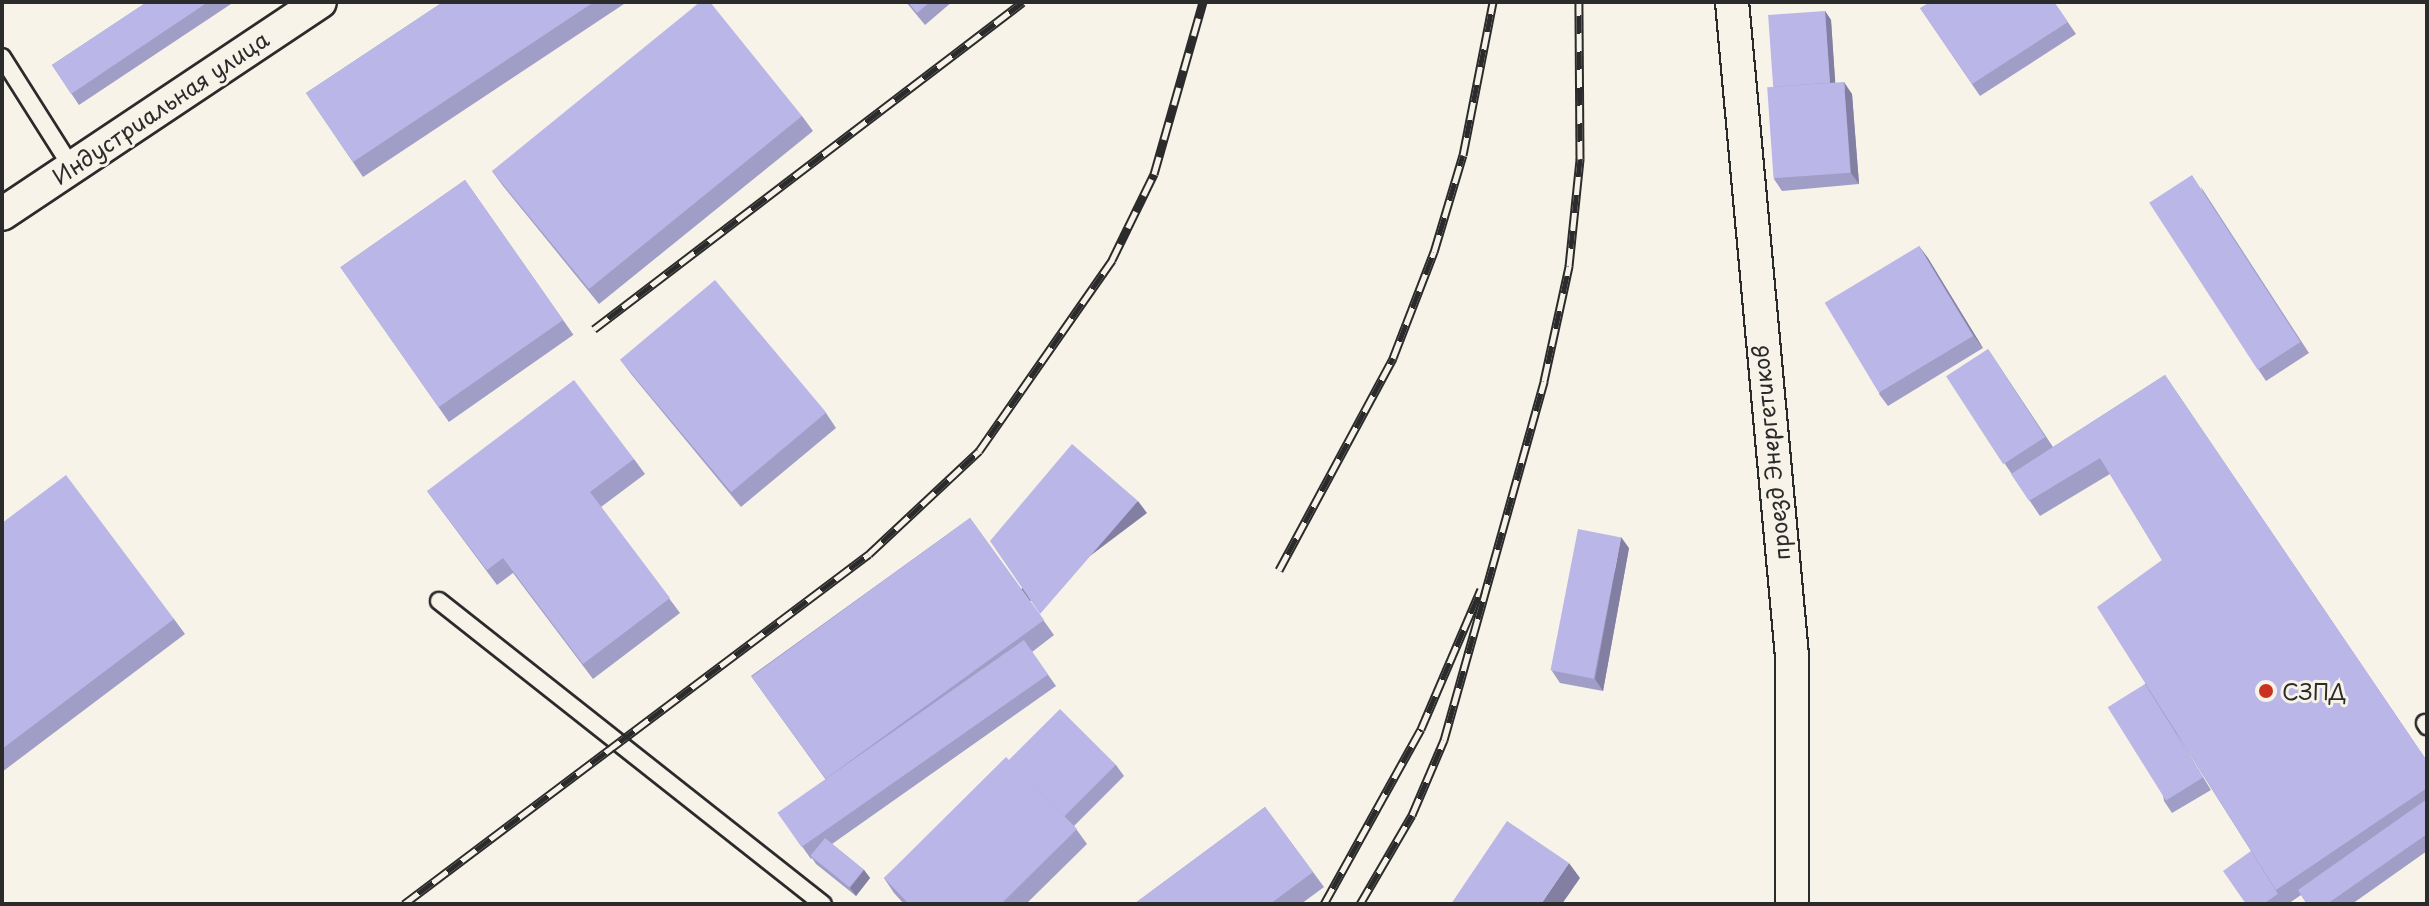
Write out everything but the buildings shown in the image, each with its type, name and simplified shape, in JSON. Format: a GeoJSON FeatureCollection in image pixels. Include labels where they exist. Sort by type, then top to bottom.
{"type":"FeatureCollection","features":[{"type":"Feature","properties":{"kind":"street","name":"Индустриальная улица"},"geometry":{"type":"LineString","coordinates":[[2,214],[320,2]]}},
{"type":"Feature","properties":{"kind":"street","name":"проезд Энергетиков"},"geometry":{"type":"LineString","coordinates":[[1732,2],[1792,656],[1792,904]]}},
{"type":"Feature","properties":{"kind":"lane"},"geometry":{"type":"LineString","coordinates":[[2,57],[71,166]]}},
{"type":"Feature","properties":{"kind":"lane"},"geometry":{"type":"LineString","coordinates":[[439,601],[823,904]]}},
{"type":"Feature","properties":{"kind":"railway"},"geometry":{"type":"LineString","coordinates":[[594,329],[1023,2]]}},
{"type":"Feature","properties":{"kind":"railway"},"geometry":{"type":"LineString","coordinates":[[404,904],[869,554],[979,451],[1112,260],[1154,174],[1203,2]]}},
{"type":"Feature","properties":{"kind":"railway"},"geometry":{"type":"LineString","coordinates":[[1279,570],[1393,358],[1434,252],[1463,155],[1493,2]]}},
{"type":"Feature","properties":{"kind":"railway"},"geometry":{"type":"LineString","coordinates":[[1360,904],[1412,815],[1444,740],[1544,381],[1569,266],[1580,159],[1579,2]]}},
{"type":"Feature","properties":{"kind":"railway"},"geometry":{"type":"LineString","coordinates":[[1324,904],[1421,729],[1481,589]]}},
{"type":"Feature","properties":{"kind":"place","name":"СЗПД"},"geometry":{"type":"Point","coordinates":[2266,691]}}]}
